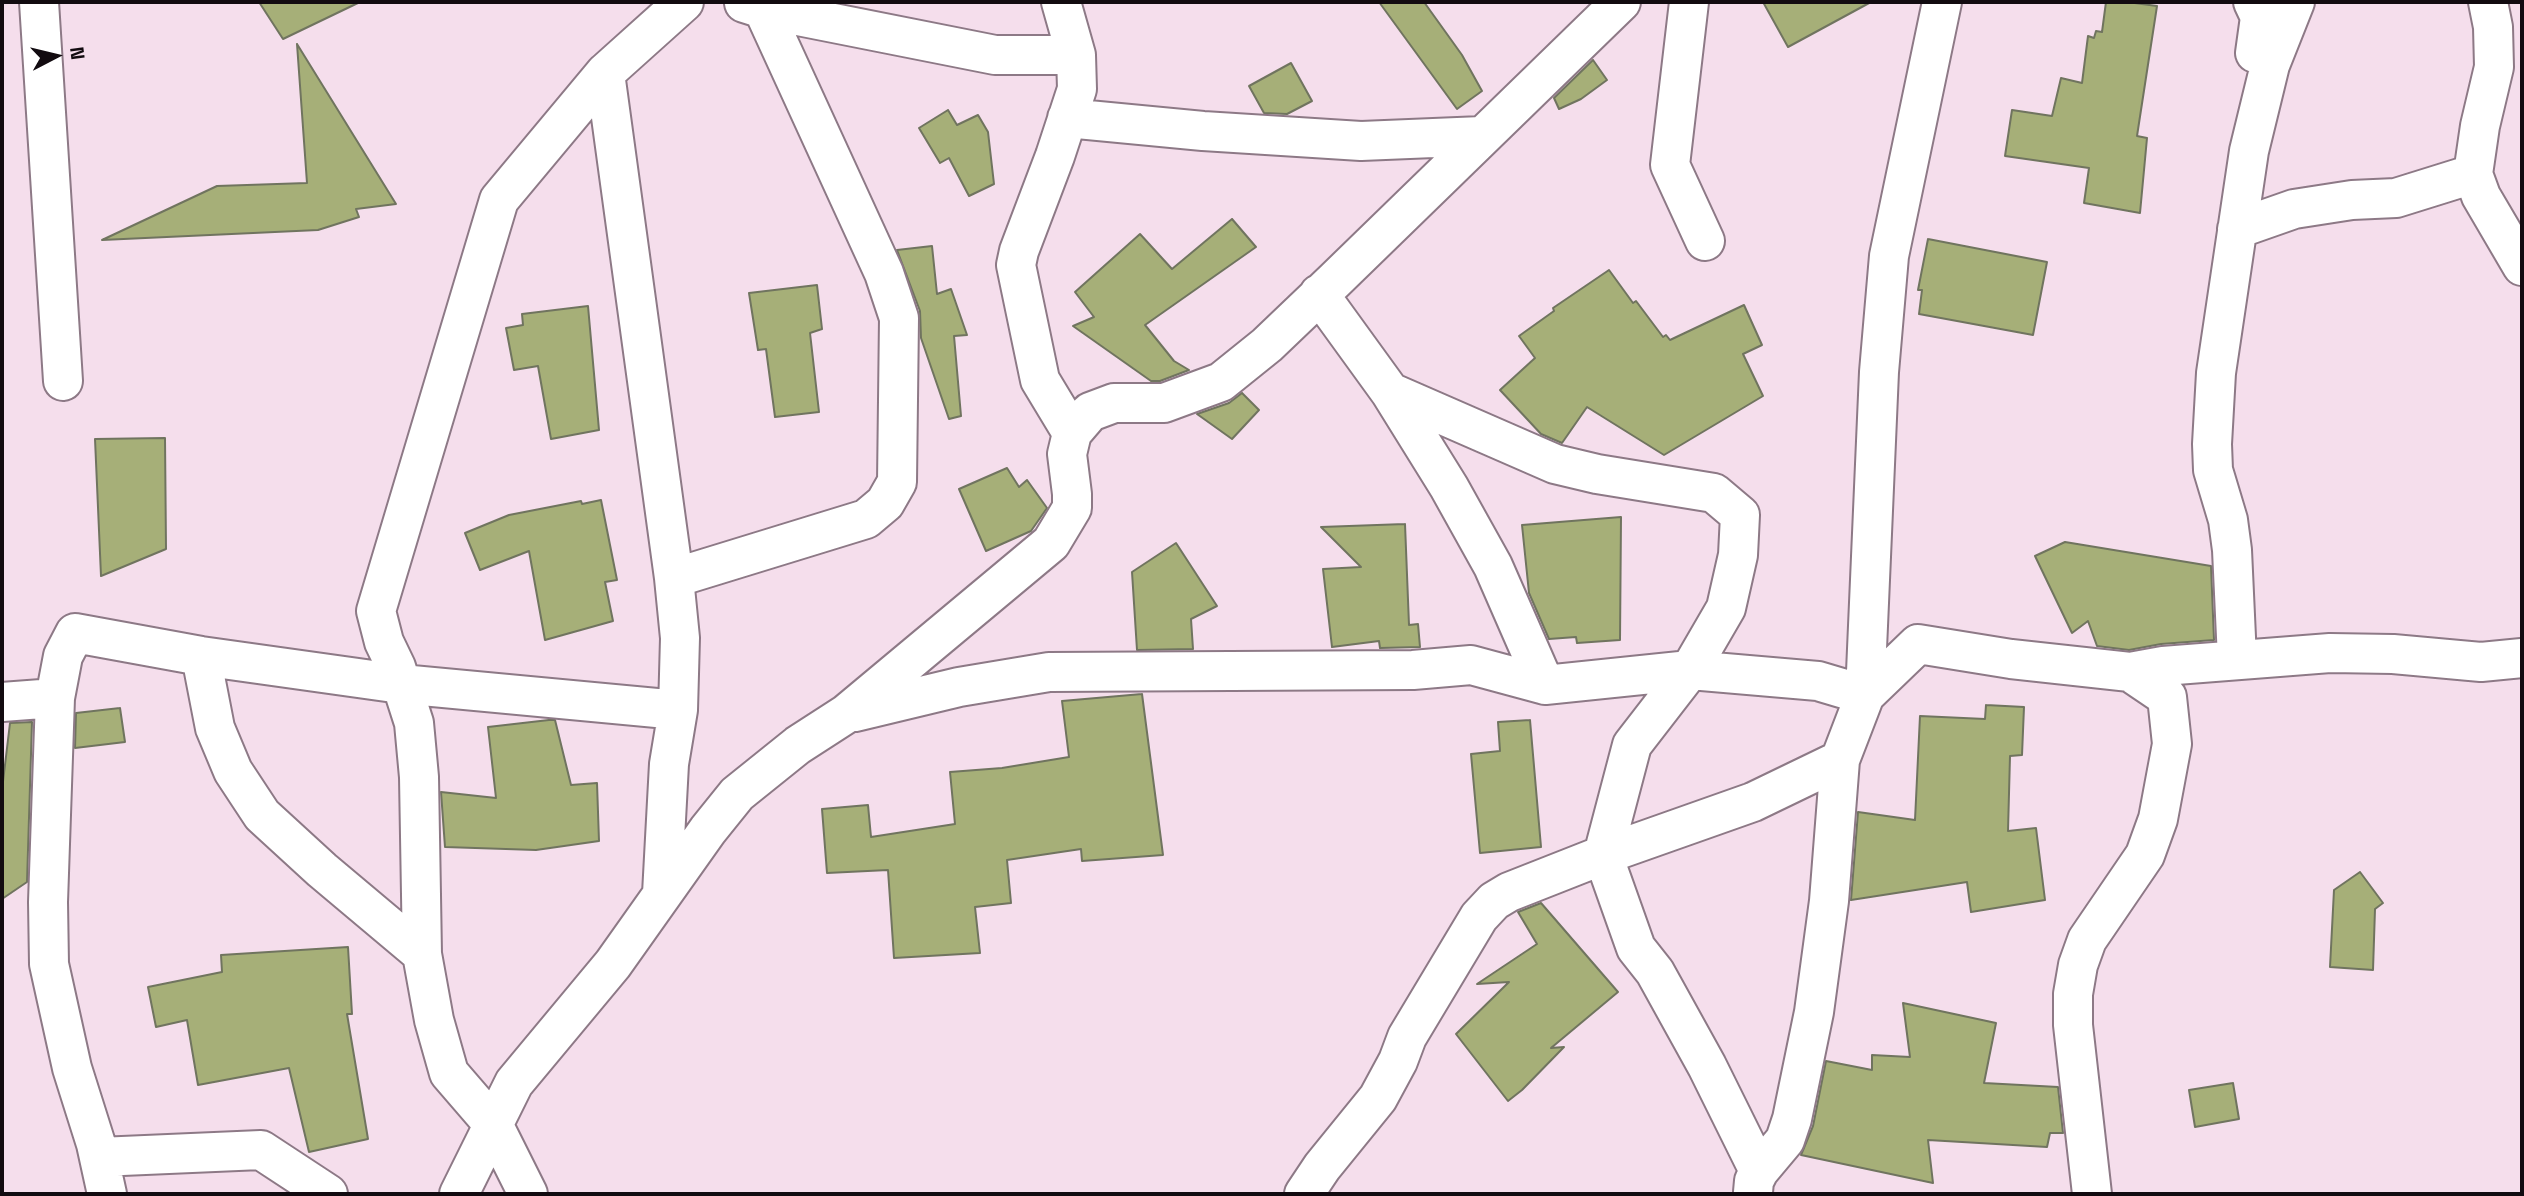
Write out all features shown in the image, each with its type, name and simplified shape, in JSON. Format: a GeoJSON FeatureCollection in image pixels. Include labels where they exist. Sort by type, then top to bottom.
{"type":"FeatureCollection","features":[{"type":"Feature","properties":{"kind":"street"},"geometry":{"type":"LineString","coordinates":[[38,2],[63,381]]}},
{"type":"Feature","properties":{"kind":"street"},"geometry":{"type":"LineString","coordinates":[[528,1194],[493,1124],[449,1073],[434,1020],[422,954],[419,777],[414,723],[396,667],[384,642],[376,611],[499,200],[605,73],[684,2]]}},
{"type":"Feature","properties":{"kind":"street"},"geometry":{"type":"LineString","coordinates":[[1061,2],[1076,55],[1077,89],[1016,265],[1040,380],[1072,433]]}},
{"type":"Feature","properties":{"kind":"street"},"geometry":{"type":"LineString","coordinates":[[458,1194],[514,1083],[613,964],[708,830],[737,794],[797,745],[846,714],[1051,543],[1072,508],[1067,454],[1072,433],[1090,412],[1114,402],[1164,403],[1221,382],[1266,345],[1621,2]]}},
{"type":"Feature","properties":{"kind":"street"},"geometry":{"type":"LineString","coordinates":[[1689,2],[1670,165],[1705,241]]}},
{"type":"Feature","properties":{"kind":"street"},"geometry":{"type":"LineString","coordinates":[[1756,1183],[1785,1140],[1793,1119],[1814,1012],[1829,901],[1840,760],[1865,695],[1879,372],[1889,256],[1942,2]]}},
{"type":"Feature","properties":{"kind":"street"},"geometry":{"type":"LineString","coordinates":[[2253,2],[2260,18],[2255,53]]}},
{"type":"Feature","properties":{"kind":"street"},"geometry":{"type":"LineString","coordinates":[[2237,659],[2234,569],[2228,520],[2213,470],[2216,373],[2249,150],[2270,65],[2295,2]]}},
{"type":"Feature","properties":{"kind":"street"},"geometry":{"type":"LineString","coordinates":[[2488,2],[2493,27],[2494,67],[2480,126],[2473,174],[2481,196],[2522,265]]}},
{"type":"Feature","properties":{"kind":"street"},"geometry":{"type":"LineString","coordinates":[[674,578],[866,519],[885,503],[897,482],[899,318],[884,273],[752,5]]}},
{"type":"Feature","properties":{"kind":"street"},"geometry":{"type":"LineString","coordinates":[[752,5],[995,55],[1076,55]]}},
{"type":"Feature","properties":{"kind":"street"},"geometry":{"type":"LineString","coordinates":[[605,73],[680,638],[678,710],[670,764],[662,894]]}},
{"type":"Feature","properties":{"kind":"street"},"geometry":{"type":"LineString","coordinates":[[1067,118],[1203,131],[1361,141],[1482,136]]}},
{"type":"Feature","properties":{"kind":"street"},"geometry":{"type":"LineString","coordinates":[[2236,229],[2294,209],[2352,200],[2396,198],[2473,174]]}},
{"type":"Feature","properties":{"kind":"street"},"geometry":{"type":"LineString","coordinates":[[1319,294],[1390,392],[1449,487],[1493,566],[1545,685]]}},
{"type":"Feature","properties":{"kind":"street"},"geometry":{"type":"LineString","coordinates":[[1390,392],[1555,464],[1597,474],[1714,493],[1740,515],[1738,555],[1726,608],[1690,670],[1632,745],[1603,855],[1636,948],[1655,972],[1707,1066],[1756,1183]]}},
{"type":"Feature","properties":{"kind":"street"},"geometry":{"type":"LineString","coordinates":[[107,1194],[99,1157],[72,1068],[49,964],[48,902],[55,698],[63,656],[75,633],[201,656],[401,684],[678,710]]}},
{"type":"Feature","properties":{"kind":"street"},"geometry":{"type":"LineString","coordinates":[[1865,695],[1918,644],[2011,659],[2130,672],[2163,666],[2330,653],[2393,653],[2481,662],[2522,658]]}},
{"type":"Feature","properties":{"kind":"street"},"geometry":{"type":"LineString","coordinates":[[201,656],[215,727],[233,771],[262,815],[322,870],[422,954]]}},
{"type":"Feature","properties":{"kind":"street"},"geometry":{"type":"LineString","coordinates":[[846,714],[959,687],[1049,672],[1413,670],[1471,666],[1545,685],[1690,670],[1818,681],[1865,695]]}},
{"type":"Feature","properties":{"kind":"street"},"geometry":{"type":"LineString","coordinates":[[2092,1194],[2073,1025],[2073,994],[2078,965],[2087,940],[2145,855],[2158,819],[2172,744],[2167,697],[2130,672]]}},
{"type":"Feature","properties":{"kind":"street"},"geometry":{"type":"LineString","coordinates":[[2,702],[55,698]]}},
{"type":"Feature","properties":{"kind":"street"},"geometry":{"type":"LineString","coordinates":[[1304,1194],[1322,1167],[1378,1098],[1398,1061],[1407,1037],[1479,917],[1494,901],[1509,892],[1603,855],[1753,802],[1840,760]]}},
{"type":"Feature","properties":{"kind":"street"},"geometry":{"type":"LineString","coordinates":[[99,1157],[261,1150],[328,1194]]}},
{"type":"Feature","properties":{"kind":"building"},"geometry":{"type":"Polygon","coordinates":[[[259,2],[360,2],[283,39],[259,2]]]}},
{"type":"Feature","properties":{"kind":"building"},"geometry":{"type":"Polygon","coordinates":[[[1379,2],[1424,2],[1462,55],[1482,91],[1457,109],[1379,2]]]}},
{"type":"Feature","properties":{"kind":"building"},"geometry":{"type":"Polygon","coordinates":[[[1763,2],[1871,2],[1788,47],[1763,2]]]}},
{"type":"Feature","properties":{"kind":"building"},"geometry":{"type":"Polygon","coordinates":[[[2106,2],[2157,6],[2137,136],[2147,138],[2140,213],[2084,203],[2089,168],[2005,156],[2012,110],[2052,116],[2061,78],[2082,83],[2088,36],[2094,38],[2096,31],[2102,32],[2106,2]]]}},
{"type":"Feature","properties":{"kind":"building"},"geometry":{"type":"Polygon","coordinates":[[[297,44],[396,204],[356,209],[359,217],[318,230],[102,240],[217,186],[307,183],[297,44]]]}},
{"type":"Feature","properties":{"kind":"building"},"geometry":{"type":"Polygon","coordinates":[[[1593,60],[1607,80],[1581,99],[1559,109],[1554,98],[1593,60]]]}},
{"type":"Feature","properties":{"kind":"building"},"geometry":{"type":"Polygon","coordinates":[[[1291,63],[1312,101],[1287,114],[1264,113],[1249,86],[1291,63]]]}},
{"type":"Feature","properties":{"kind":"building"},"geometry":{"type":"Polygon","coordinates":[[[948,110],[957,125],[978,115],[988,132],[994,184],[969,196],[949,158],[940,163],[919,128],[948,110]]]}},
{"type":"Feature","properties":{"kind":"building"},"geometry":{"type":"Polygon","coordinates":[[[1232,219],[1256,247],[1145,325],[1174,361],[1189,370],[1160,381],[1151,381],[1073,326],[1094,317],[1075,292],[1140,234],[1172,269],[1232,219]]]}},
{"type":"Feature","properties":{"kind":"building"},"geometry":{"type":"Polygon","coordinates":[[[1928,239],[2047,262],[2033,335],[1919,314],[1922,290],[1918,290],[1928,239]]]}},
{"type":"Feature","properties":{"kind":"building"},"geometry":{"type":"Polygon","coordinates":[[[932,246],[937,294],[951,289],[967,335],[954,336],[961,416],[949,419],[921,338],[920,311],[897,250],[932,246]]]}},
{"type":"Feature","properties":{"kind":"building"},"geometry":{"type":"Polygon","coordinates":[[[1609,270],[1633,303],[1636,301],[1663,337],[1666,335],[1670,340],[1744,305],[1762,345],[1743,354],[1763,396],[1664,455],[1587,407],[1562,443],[1541,434],[1500,390],[1535,358],[1519,336],[1554,311],[1553,308],[1609,270]]]}},
{"type":"Feature","properties":{"kind":"building"},"geometry":{"type":"Polygon","coordinates":[[[817,285],[822,329],[810,333],[819,412],[775,417],[766,349],[758,350],[749,293],[817,285]]]}},
{"type":"Feature","properties":{"kind":"building"},"geometry":{"type":"Polygon","coordinates":[[[588,306],[599,430],[551,439],[538,366],[514,370],[506,328],[523,325],[522,314],[588,306]]]}},
{"type":"Feature","properties":{"kind":"building"},"geometry":{"type":"Polygon","coordinates":[[[1242,393],[1259,410],[1232,439],[1197,414],[1229,403],[1242,393]]]}},
{"type":"Feature","properties":{"kind":"building"},"geometry":{"type":"Polygon","coordinates":[[[165,438],[166,549],[101,576],[95,439],[165,438]]]}},
{"type":"Feature","properties":{"kind":"building"},"geometry":{"type":"Polygon","coordinates":[[[1007,468],[1019,487],[1027,480],[1047,508],[1031,531],[986,551],[959,489],[1007,468]]]}},
{"type":"Feature","properties":{"kind":"building"},"geometry":{"type":"Polygon","coordinates":[[[601,500],[617,580],[605,582],[613,621],[545,640],[529,551],[480,570],[465,533],[509,515],[581,501],[582,504],[601,500]]]}},
{"type":"Feature","properties":{"kind":"building"},"geometry":{"type":"Polygon","coordinates":[[[1621,517],[1620,640],[1577,643],[1576,637],[1549,639],[1529,593],[1522,525],[1621,517]]]}},
{"type":"Feature","properties":{"kind":"building"},"geometry":{"type":"Polygon","coordinates":[[[1405,524],[1409,625],[1418,624],[1420,647],[1380,648],[1379,641],[1332,647],[1323,569],[1361,567],[1321,527],[1405,524]]]}},
{"type":"Feature","properties":{"kind":"building"},"geometry":{"type":"Polygon","coordinates":[[[2065,542],[2211,566],[2214,640],[2161,644],[2129,650],[2097,646],[2088,621],[2072,633],[2035,556],[2065,542]]]}},
{"type":"Feature","properties":{"kind":"building"},"geometry":{"type":"Polygon","coordinates":[[[1176,543],[1217,606],[1191,619],[1193,649],[1137,650],[1132,572],[1176,543]]]}},
{"type":"Feature","properties":{"kind":"building"},"geometry":{"type":"Polygon","coordinates":[[[1142,694],[1163,855],[1082,861],[1081,849],[1007,860],[1011,903],[975,907],[980,953],[894,958],[888,870],[827,873],[822,809],[868,805],[871,837],[955,824],[950,772],[1002,768],[1069,757],[1062,701],[1142,694]]]}},
{"type":"Feature","properties":{"kind":"building"},"geometry":{"type":"Polygon","coordinates":[[[1986,705],[2024,707],[2022,755],[2010,756],[2008,831],[2036,828],[2045,900],[1971,912],[1967,882],[1851,900],[1858,812],[1915,820],[1920,716],[1985,719],[1986,705]]]}},
{"type":"Feature","properties":{"kind":"building"},"geometry":{"type":"Polygon","coordinates":[[[120,708],[125,742],[75,748],[76,713],[120,708]]]}},
{"type":"Feature","properties":{"kind":"building"},"geometry":{"type":"Polygon","coordinates":[[[555,720],[571,785],[597,783],[599,841],[536,850],[445,847],[441,792],[496,798],[488,727],[555,720]]]}},
{"type":"Feature","properties":{"kind":"building"},"geometry":{"type":"Polygon","coordinates":[[[1530,720],[1541,847],[1480,853],[1471,754],[1500,751],[1498,722],[1530,720]]]}},
{"type":"Feature","properties":{"kind":"building"},"geometry":{"type":"Polygon","coordinates":[[[32,722],[27,882],[2,899],[2,790],[10,723],[32,722]]]}},
{"type":"Feature","properties":{"kind":"building"},"geometry":{"type":"Polygon","coordinates":[[[2360,872],[2383,903],[2375,909],[2373,970],[2330,967],[2334,890],[2360,872]]]}},
{"type":"Feature","properties":{"kind":"building"},"geometry":{"type":"Polygon","coordinates":[[[1541,903],[1618,992],[1551,1048],[1564,1047],[1508,1101],[1456,1034],[1509,982],[1477,984],[1537,944],[1518,912],[1541,903]]]}},
{"type":"Feature","properties":{"kind":"building"},"geometry":{"type":"Polygon","coordinates":[[[348,947],[352,1014],[347,1014],[368,1139],[309,1152],[289,1068],[198,1085],[187,1020],[156,1027],[148,987],[222,972],[221,955],[348,947]]]}},
{"type":"Feature","properties":{"kind":"building"},"geometry":{"type":"Polygon","coordinates":[[[1903,1003],[1996,1023],[1984,1083],[2058,1087],[2063,1133],[2050,1133],[2047,1147],[1928,1140],[1933,1183],[1801,1155],[1813,1126],[1826,1061],[1872,1070],[1872,1055],[1910,1057],[1903,1003]]]}},
{"type":"Feature","properties":{"kind":"building"},"geometry":{"type":"Polygon","coordinates":[[[2233,1083],[2239,1119],[2195,1127],[2189,1090],[2233,1083]]]}}]}
